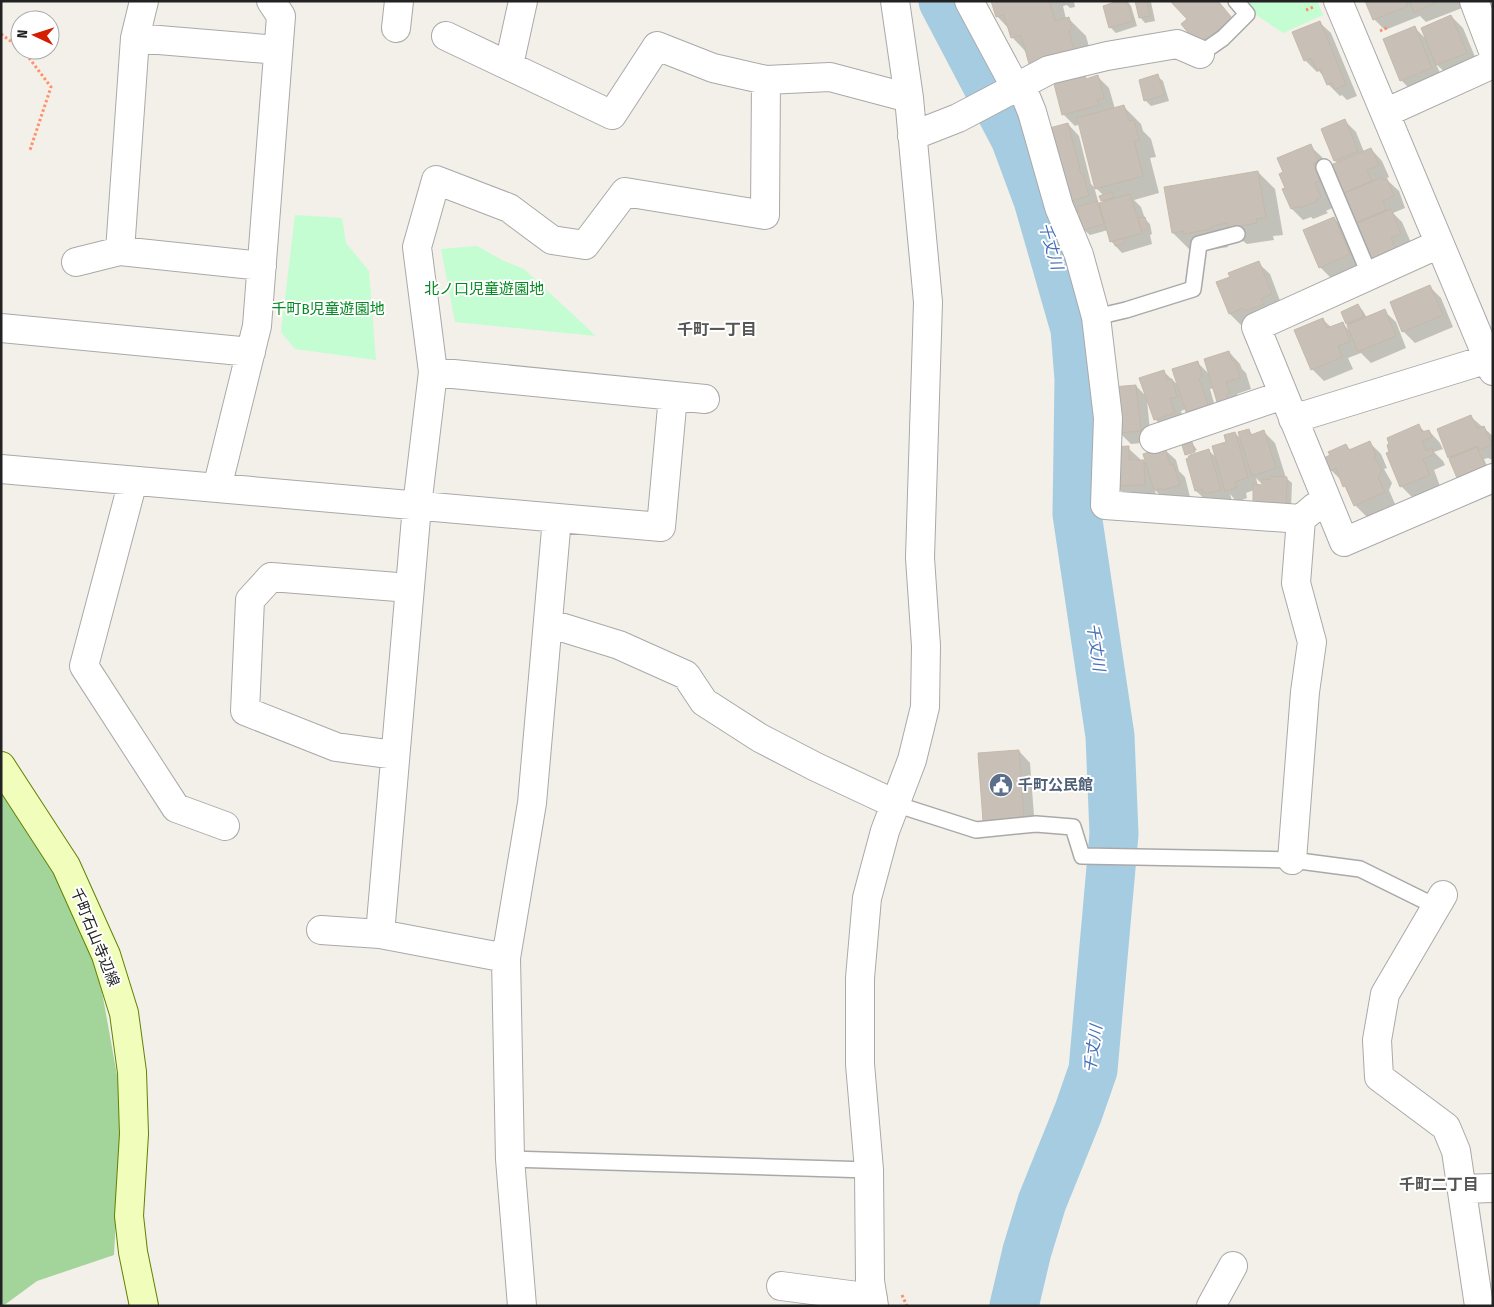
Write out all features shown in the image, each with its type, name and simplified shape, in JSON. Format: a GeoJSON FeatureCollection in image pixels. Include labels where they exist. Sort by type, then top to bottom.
{"type":"FeatureCollection","features":[{"type":"Feature","properties":{"kind":"main road","name":"千町石山寺辺線"},"geometry":{"type":"LineString","coordinates":[[1,766],[66,866],[106,955],[124,1013],[132,1072],[134,1134],[129,1216],[144,1306]]}},
{"type":"Feature","properties":{"kind":"street"},"geometry":{"type":"LineString","coordinates":[[120,252],[135,38],[144,1]]}},
{"type":"Feature","properties":{"kind":"street"},"geometry":{"type":"LineString","coordinates":[[217,488],[257,326],[281,16],[271,1]]}},
{"type":"Feature","properties":{"kind":"street"},"geometry":{"type":"LineString","coordinates":[[396,28],[399,1]]}},
{"type":"Feature","properties":{"kind":"street"},"geometry":{"type":"LineString","coordinates":[[509,66],[523,1]]}},
{"type":"Feature","properties":{"kind":"street"},"geometry":{"type":"LineString","coordinates":[[781,1286],[873,1302],[870,1281],[869,1170],[860,1064],[860,978],[867,898],[885,831],[912,760],[924,707],[926,646],[920,558],[928,302],[909,98],[895,1]]}},
{"type":"Feature","properties":{"kind":"street"},"geometry":{"type":"LineString","coordinates":[[969,1],[1032,112],[1059,207],[1079,254],[1096,317],[1108,418],[1105,505],[1301,519]]}},
{"type":"Feature","properties":{"kind":"street"},"geometry":{"type":"LineString","coordinates":[[1154,439],[1288,407],[1490,365],[1338,1]]}},
{"type":"Feature","properties":{"kind":"street"},"geometry":{"type":"LineString","coordinates":[[1474,1],[1493,51]]}},
{"type":"Feature","properties":{"kind":"street"},"geometry":{"type":"LineString","coordinates":[[446,36],[612,114],[656,46],[713,68],[766,80],[830,77],[909,98]]}},
{"type":"Feature","properties":{"kind":"street"},"geometry":{"type":"LineString","coordinates":[[135,38],[278,50]]}},
{"type":"Feature","properties":{"kind":"street"},"geometry":{"type":"LineString","coordinates":[[912,136],[958,118],[1049,70],[1107,56],[1177,44],[1200,54]]}},
{"type":"Feature","properties":{"kind":"street"},"geometry":{"type":"LineString","coordinates":[[1385,113],[1493,64]]}},
{"type":"Feature","properties":{"kind":"street"},"geometry":{"type":"LineString","coordinates":[[380,934],[417,506],[433,372],[417,247],[436,180],[509,208],[552,240],[585,245],[625,192],[765,215],[766,80]]}},
{"type":"Feature","properties":{"kind":"street"},"geometry":{"type":"LineString","coordinates":[[1440,244],[1256,327],[1344,542],[1493,478]]}},
{"type":"Feature","properties":{"kind":"street"},"geometry":{"type":"LineString","coordinates":[[76,262],[120,252],[262,266]]}},
{"type":"Feature","properties":{"kind":"street"},"geometry":{"type":"LineString","coordinates":[[1,328],[251,352]]}},
{"type":"Feature","properties":{"kind":"street"},"geometry":{"type":"LineString","coordinates":[[433,372],[706,399]]}},
{"type":"Feature","properties":{"kind":"street"},"geometry":{"type":"LineString","coordinates":[[1,469],[661,527],[673,396]]}},
{"type":"Feature","properties":{"kind":"street"},"geometry":{"type":"LineString","coordinates":[[132,481],[84,666],[176,808],[225,826]]}},
{"type":"Feature","properties":{"kind":"street"},"geometry":{"type":"LineString","coordinates":[[1292,860],[1305,692],[1312,642],[1296,583],[1301,519],[1325,497]]}},
{"type":"Feature","properties":{"kind":"street"},"geometry":{"type":"LineString","coordinates":[[522,1306],[510,1159],[506,958],[532,803],[557,518]]}},
{"type":"Feature","properties":{"kind":"street"},"geometry":{"type":"LineString","coordinates":[[395,755],[336,747],[246,711],[250,600],[271,577],[410,588]]}},
{"type":"Feature","properties":{"kind":"street"},"geometry":{"type":"LineString","coordinates":[[548,623],[619,645],[686,675],[704,702],[760,738],[895,804]]}},
{"type":"Feature","properties":{"kind":"street"},"geometry":{"type":"LineString","coordinates":[[1440,901],[1385,994],[1377,1040],[1380,1077],[1446,1127],[1456,1151],[1480,1306]]}},
{"type":"Feature","properties":{"kind":"street"},"geometry":{"type":"LineString","coordinates":[[321,930],[380,934],[506,958]]}},
{"type":"Feature","properties":{"kind":"street"},"geometry":{"type":"LineString","coordinates":[[1462,1189],[1493,1188]]}},
{"type":"Feature","properties":{"kind":"street"},"geometry":{"type":"LineString","coordinates":[[1211,1306],[1233,1266]]}},
{"type":"Feature","properties":{"kind":"lane"},"geometry":{"type":"LineString","coordinates":[[1200,54],[1223,38],[1248,14],[1236,1]]}},
{"type":"Feature","properties":{"kind":"lane"},"geometry":{"type":"LineString","coordinates":[[1324,167],[1370,276]]}},
{"type":"Feature","properties":{"kind":"lane"},"geometry":{"type":"LineString","coordinates":[[1096,317],[1126,310],[1194,289],[1199,244],[1237,234]]}},
{"type":"Feature","properties":{"kind":"lane"},"geometry":{"type":"LineString","coordinates":[[895,804],[976,830],[1036,824],[1073,827],[1082,856],[1292,860],[1360,869],[1440,901]]}},
{"type":"Feature","properties":{"kind":"lane"},"geometry":{"type":"LineString","coordinates":[[510,1159],[869,1170]]}},
{"type":"Feature","properties":{"kind":"path"},"geometry":{"type":"LineString","coordinates":[[30,150],[51,87],[31,60]]}},
{"type":"Feature","properties":{"kind":"green space"},"geometry":{"type":"Polygon","coordinates":[[[1243,1],[1317,1],[1323,15],[1283,33],[1252,12],[1243,1]]]}},
{"type":"Feature","properties":{"kind":"green space","name":"千町B児童遊園地"},"geometry":{"type":"Polygon","coordinates":[[[295,215],[342,218],[346,243],[369,271],[376,360],[295,349],[281,332],[295,215]]]}},
{"type":"Feature","properties":{"kind":"green space","name":"北ノ口児童遊園地"},"geometry":{"type":"Polygon","coordinates":[[[477,246],[502,260],[524,269],[596,336],[455,322],[441,249],[477,246]]]}},
{"type":"Feature","properties":{"kind":"green space"},"geometry":{"type":"Polygon","coordinates":[[[1,792],[44,850],[95,953],[122,1103],[114,1255],[37,1281],[3,1306],[1,1306],[1,792]]]}},
{"type":"Feature","properties":{"kind":"building"},"geometry":{"type":"Polygon","coordinates":[[[991,1],[1049,1],[1055,21],[1069,17],[1072,30],[1069,31],[1074,50],[1029,64],[1021,35],[1011,38],[1004,15],[996,17],[991,1]]]}},
{"type":"Feature","properties":{"kind":"building"},"geometry":{"type":"Polygon","coordinates":[[[1118,1],[1127,1],[1133,21],[1109,28],[1103,6],[1118,1]]]}},
{"type":"Feature","properties":{"kind":"building"},"geometry":{"type":"Polygon","coordinates":[[[1135,1],[1147,1],[1150,16],[1139,18],[1135,1]]]}},
{"type":"Feature","properties":{"kind":"building"},"geometry":{"type":"Polygon","coordinates":[[[1170,1],[1218,1],[1232,18],[1199,46],[1181,24],[1187,19],[1170,1]]]}},
{"type":"Feature","properties":{"kind":"building"},"geometry":{"type":"Polygon","coordinates":[[[1365,1],[1406,1],[1408,6],[1373,20],[1365,1]]]}},
{"type":"Feature","properties":{"kind":"building"},"geometry":{"type":"Polygon","coordinates":[[[1410,1],[1439,1],[1414,12],[1410,1]]]}},
{"type":"Feature","properties":{"kind":"building"},"geometry":{"type":"Polygon","coordinates":[[[1451,15],[1467,53],[1436,65],[1421,28],[1451,15]]]}},
{"type":"Feature","properties":{"kind":"building"},"geometry":{"type":"Polygon","coordinates":[[[1320,21],[1346,85],[1335,89],[1332,83],[1327,85],[1320,69],[1317,71],[1311,58],[1304,61],[1292,32],[1320,21]]]}},
{"type":"Feature","properties":{"kind":"building"},"geometry":{"type":"Polygon","coordinates":[[[1415,26],[1432,68],[1400,81],[1383,39],[1415,26]]]}},
{"type":"Feature","properties":{"kind":"building"},"geometry":{"type":"Polygon","coordinates":[[[1158,74],[1164,95],[1144,101],[1139,80],[1158,74]]]}},
{"type":"Feature","properties":{"kind":"building"},"geometry":{"type":"Polygon","coordinates":[[[1085,75],[1086,79],[1098,75],[1104,98],[1097,100],[1099,105],[1062,115],[1054,84],[1085,75]]]}},
{"type":"Feature","properties":{"kind":"building"},"geometry":{"type":"Polygon","coordinates":[[[1124,105],[1129,121],[1134,120],[1139,140],[1134,141],[1143,176],[1095,189],[1077,118],[1124,105]]]}},
{"type":"Feature","properties":{"kind":"building"},"geometry":{"type":"Polygon","coordinates":[[[1345,119],[1358,151],[1334,161],[1321,129],[1345,119]]]}},
{"type":"Feature","properties":{"kind":"building"},"geometry":{"type":"Polygon","coordinates":[[[1068,123],[1081,174],[1083,174],[1089,196],[1063,203],[1046,129],[1068,123]]]}},
{"type":"Feature","properties":{"kind":"building"},"geometry":{"type":"Polygon","coordinates":[[[1311,144],[1318,161],[1313,163],[1320,181],[1315,182],[1321,197],[1316,199],[1317,201],[1300,208],[1299,206],[1291,209],[1282,189],[1285,188],[1279,174],[1283,172],[1277,158],[1311,144]]]}},
{"type":"Feature","properties":{"kind":"building"},"geometry":{"type":"Polygon","coordinates":[[[1371,148],[1379,165],[1367,170],[1372,181],[1344,193],[1331,165],[1371,148]]]}},
{"type":"Feature","properties":{"kind":"building"},"geometry":{"type":"Polygon","coordinates":[[[1258,171],[1266,218],[1256,219],[1257,223],[1228,228],[1228,223],[1211,226],[1211,229],[1184,234],[1184,231],[1172,233],[1164,187],[1258,171]]]}},
{"type":"Feature","properties":{"kind":"building"},"geometry":{"type":"Polygon","coordinates":[[[1381,178],[1383,180],[1387,179],[1394,196],[1383,201],[1386,210],[1355,223],[1343,194],[1381,178]]]}},
{"type":"Feature","properties":{"kind":"building"},"geometry":{"type":"Polygon","coordinates":[[[1112,192],[1114,197],[1101,201],[1099,196],[1112,192]]]}},
{"type":"Feature","properties":{"kind":"building"},"geometry":{"type":"Polygon","coordinates":[[[1130,194],[1142,233],[1110,242],[1099,203],[1130,194]]]}},
{"type":"Feature","properties":{"kind":"building"},"geometry":{"type":"Polygon","coordinates":[[[1097,201],[1104,224],[1083,230],[1077,207],[1097,201]]]}},
{"type":"Feature","properties":{"kind":"building"},"geometry":{"type":"Polygon","coordinates":[[[1391,209],[1401,234],[1391,238],[1395,248],[1370,259],[1355,224],[1391,209]]]}},
{"type":"Feature","properties":{"kind":"building"},"geometry":{"type":"Polygon","coordinates":[[[1145,217],[1148,229],[1142,231],[1138,218],[1145,217]]]}},
{"type":"Feature","properties":{"kind":"building"},"geometry":{"type":"Polygon","coordinates":[[[1334,217],[1350,254],[1319,268],[1303,230],[1334,217]]]}},
{"type":"Feature","properties":{"kind":"building"},"geometry":{"type":"Polygon","coordinates":[[[1124,238],[1125,243],[1115,246],[1114,241],[1124,238]]]}},
{"type":"Feature","properties":{"kind":"building"},"geometry":{"type":"Polygon","coordinates":[[[1259,261],[1272,294],[1261,299],[1264,304],[1245,311],[1243,308],[1229,314],[1216,282],[1230,277],[1228,273],[1259,261]]]}},
{"type":"Feature","properties":{"kind":"building"},"geometry":{"type":"Polygon","coordinates":[[[1430,285],[1443,315],[1402,332],[1390,302],[1430,285]]]}},
{"type":"Feature","properties":{"kind":"building"},"geometry":{"type":"Polygon","coordinates":[[[1358,304],[1364,316],[1346,324],[1341,312],[1358,304]]]}},
{"type":"Feature","properties":{"kind":"building"},"geometry":{"type":"Polygon","coordinates":[[[1385,309],[1396,336],[1358,352],[1347,325],[1385,309]]]}},
{"type":"Feature","properties":{"kind":"building"},"geometry":{"type":"Polygon","coordinates":[[[1323,318],[1327,328],[1343,322],[1350,341],[1338,346],[1342,357],[1311,370],[1294,330],[1323,318]]]}},
{"type":"Feature","properties":{"kind":"building"},"geometry":{"type":"Polygon","coordinates":[[[1229,351],[1232,361],[1235,360],[1240,378],[1226,382],[1230,393],[1226,394],[1228,399],[1217,402],[1204,359],[1229,351]]]}},
{"type":"Feature","properties":{"kind":"building"},"geometry":{"type":"Polygon","coordinates":[[[1198,361],[1202,377],[1199,378],[1208,405],[1186,412],[1172,369],[1198,361]]]}},
{"type":"Feature","properties":{"kind":"building"},"geometry":{"type":"Polygon","coordinates":[[[1164,370],[1167,380],[1172,379],[1177,397],[1170,399],[1175,413],[1154,420],[1139,378],[1164,370]]]}},
{"type":"Feature","properties":{"kind":"building"},"geometry":{"type":"Polygon","coordinates":[[[1136,385],[1141,431],[1118,433],[1113,387],[1136,385]]]}},
{"type":"Feature","properties":{"kind":"building"},"geometry":{"type":"Polygon","coordinates":[[[1471,415],[1477,429],[1484,426],[1492,445],[1479,450],[1477,446],[1448,458],[1437,429],[1471,415]]]}},
{"type":"Feature","properties":{"kind":"building"},"geometry":{"type":"Polygon","coordinates":[[[1419,424],[1422,432],[1429,430],[1432,437],[1422,441],[1426,451],[1432,448],[1434,454],[1423,459],[1430,475],[1400,487],[1386,453],[1389,452],[1387,438],[1419,424]]]}},
{"type":"Feature","properties":{"kind":"building"},"geometry":{"type":"Polygon","coordinates":[[[1249,429],[1251,435],[1264,430],[1276,468],[1252,476],[1238,432],[1249,429]]]}},
{"type":"Feature","properties":{"kind":"building"},"geometry":{"type":"Polygon","coordinates":[[[1235,432],[1248,477],[1235,482],[1237,487],[1225,491],[1212,446],[1226,442],[1224,435],[1235,432]]]}},
{"type":"Feature","properties":{"kind":"building"},"geometry":{"type":"Polygon","coordinates":[[[1370,441],[1376,456],[1374,457],[1382,470],[1378,478],[1385,492],[1354,506],[1345,486],[1343,487],[1336,468],[1330,471],[1324,458],[1330,455],[1328,452],[1346,444],[1349,450],[1370,441]]]}},
{"type":"Feature","properties":{"kind":"building"},"geometry":{"type":"Polygon","coordinates":[[[1192,442],[1195,452],[1185,455],[1182,445],[1192,442]]]}},
{"type":"Feature","properties":{"kind":"building"},"geometry":{"type":"Polygon","coordinates":[[[1129,446],[1129,460],[1144,460],[1145,485],[1114,486],[1113,447],[1129,446]]]}},
{"type":"Feature","properties":{"kind":"building"},"geometry":{"type":"Polygon","coordinates":[[[1165,447],[1170,465],[1173,464],[1180,485],[1162,490],[1162,488],[1154,490],[1143,454],[1165,447]]]}},
{"type":"Feature","properties":{"kind":"building"},"geometry":{"type":"Polygon","coordinates":[[[1477,447],[1485,466],[1457,478],[1449,459],[1477,447]]]}},
{"type":"Feature","properties":{"kind":"building"},"geometry":{"type":"Polygon","coordinates":[[[1209,449],[1221,490],[1203,493],[1202,489],[1195,491],[1186,459],[1190,455],[1209,449]]]}},
{"type":"Feature","properties":{"kind":"building"},"geometry":{"type":"Polygon","coordinates":[[[1270,476],[1287,477],[1286,504],[1253,502],[1253,484],[1262,485],[1262,479],[1270,480],[1270,476]]]}},
{"type":"Feature","properties":{"kind":"building","name":"千町公民館"},"geometry":{"type":"Polygon","coordinates":[[[1019,750],[1024,818],[983,821],[978,753],[1019,750]]]}},
{"type":"Feature","properties":{"kind":"waterway","name":"千丈川"},"geometry":{"type":"LineString","coordinates":[[943,1],[1015,138],[1038,200],[1075,329],[1079,379],[1077,514],[1110,736],[1114,834],[1093,1070],[1078,1113],[1042,1202],[1027,1251],[1014,1306]]}},
{"type":"Feature","properties":{"kind":"place","name":"千町公民館"},"geometry":{"type":"Point","coordinates":[1001,785]}},
{"type":"Feature","properties":{"kind":"district","name":"千町一丁目"},"geometry":{"type":"Point","coordinates":[717,329]}},
{"type":"Feature","properties":{"kind":"district","name":"千町二丁目"},"geometry":{"type":"Point","coordinates":[1439,1184]}}]}
